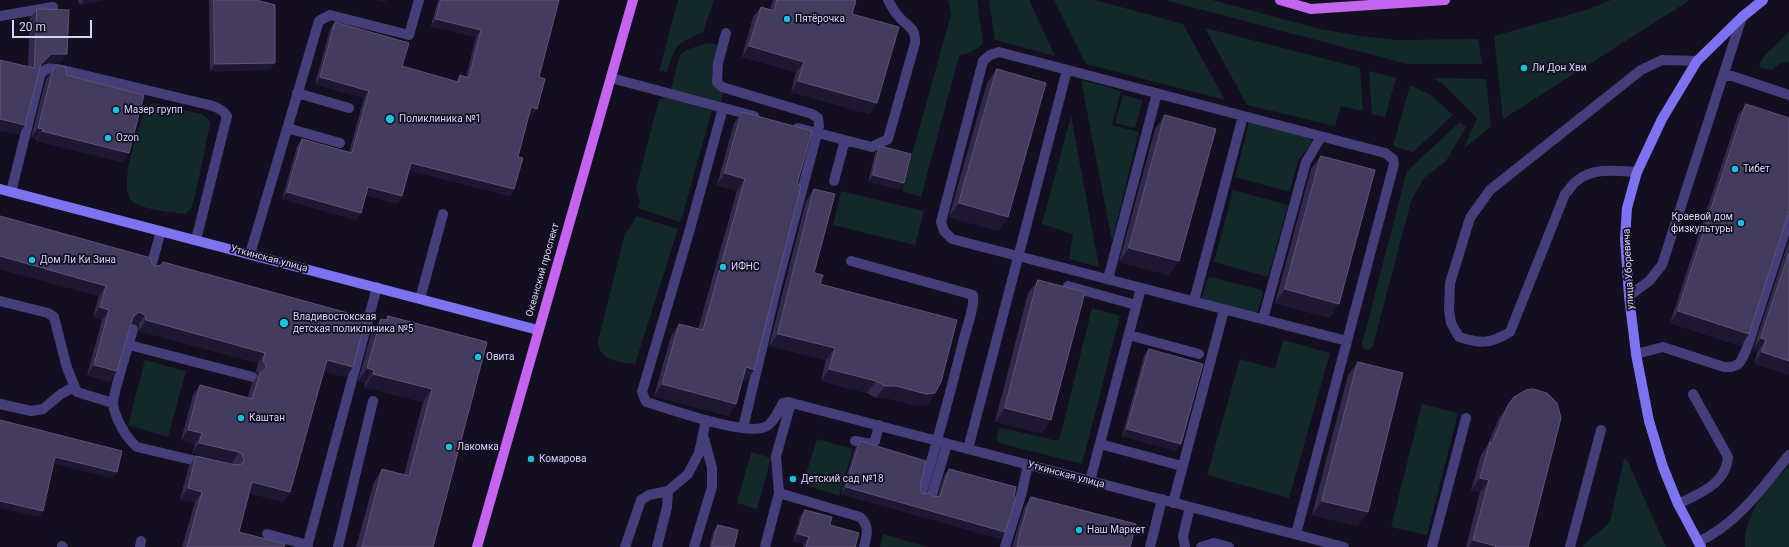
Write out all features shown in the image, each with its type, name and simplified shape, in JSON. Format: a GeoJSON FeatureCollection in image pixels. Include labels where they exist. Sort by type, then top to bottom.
{"type":"FeatureCollection","features":[{"type":"Feature","properties":{"kind":"main road","name":"Океанский проспект"},"geometry":{"type":"LineString","coordinates":[[477,547],[633,0]]}},
{"type":"Feature","properties":{"kind":"main road"},"geometry":{"type":"LineString","coordinates":[[1280,0],[1311,9],[1444,0]]}},
{"type":"Feature","properties":{"kind":"main road","name":"улица Уборевича"},"geometry":{"type":"LineString","coordinates":[[1699,544],[1678,504],[1662,467],[1649,421],[1636,354],[1629,296],[1625,232],[1627,208],[1637,172],[1662,119],[1697,61],[1742,17],[1763,0]]}},
{"type":"Feature","properties":{"kind":"main road","name":"Уткинская улица"},"geometry":{"type":"LineString","coordinates":[[0,189],[538,330]]}},
{"type":"Feature","properties":{"kind":"street"},"geometry":{"type":"LineString","coordinates":[[250,254],[319,21],[330,15],[409,35],[419,0]]}},
{"type":"Feature","properties":{"kind":"street"},"geometry":{"type":"LineString","coordinates":[[789,125],[872,147],[888,139],[915,43],[916,34],[912,28],[900,19],[888,0]]}},
{"type":"Feature","properties":{"kind":"street"},"geometry":{"type":"LineString","coordinates":[[0,16],[53,7]]}},
{"type":"Feature","properties":{"kind":"street"},"geometry":{"type":"LineString","coordinates":[[1629,296],[1649,281],[1662,265],[1742,17]]}},
{"type":"Feature","properties":{"kind":"street"},"geometry":{"type":"LineString","coordinates":[[726,32],[718,63],[717,82],[728,90],[812,114],[818,118],[819,133],[777,286],[742,428]]}},
{"type":"Feature","properties":{"kind":"street"},"geometry":{"type":"LineString","coordinates":[[1296,534],[1394,164],[1393,159],[1388,154],[999,52],[990,55],[983,61],[941,222],[947,235],[952,238],[1018,256],[1347,341]]}},
{"type":"Feature","properties":{"kind":"street"},"geometry":{"type":"LineString","coordinates":[[1637,172],[1603,171],[1589,173],[1577,180],[1565,194],[1510,332],[1487,342],[1475,342],[1459,337],[1451,323],[1449,310],[1450,283],[1470,218],[1490,190],[1641,70],[1662,60],[1697,61]]}},
{"type":"Feature","properties":{"kind":"street"},"geometry":{"type":"LineString","coordinates":[[11,192],[40,76],[45,69],[50,68],[62,70],[217,107],[225,112],[227,116],[196,240]]}},
{"type":"Feature","properties":{"kind":"street"},"geometry":{"type":"LineString","coordinates":[[968,449],[1067,70]]}},
{"type":"Feature","properties":{"kind":"street"},"geometry":{"type":"LineString","coordinates":[[1724,76],[1732,76],[1789,95]]}},
{"type":"Feature","properties":{"kind":"street"},"geometry":{"type":"LineString","coordinates":[[611,78],[767,120]]}},
{"type":"Feature","properties":{"kind":"street"},"geometry":{"type":"LineString","coordinates":[[297,93],[349,108]]}},
{"type":"Feature","properties":{"kind":"street"},"geometry":{"type":"LineString","coordinates":[[1108,279],[1157,93]]}},
{"type":"Feature","properties":{"kind":"street"},"geometry":{"type":"LineString","coordinates":[[723,108],[642,392],[646,402],[706,420],[742,428],[759,429],[767,426],[783,403],[790,402],[776,456],[778,493],[765,547]]}},
{"type":"Feature","properties":{"kind":"street"},"geometry":{"type":"LineString","coordinates":[[1194,301],[1243,116]]}},
{"type":"Feature","properties":{"kind":"street"},"geometry":{"type":"LineString","coordinates":[[287,128],[340,143]]}},
{"type":"Feature","properties":{"kind":"street"},"geometry":{"type":"LineString","coordinates":[[1263,319],[1306,162],[1321,137]]}},
{"type":"Feature","properties":{"kind":"street"},"geometry":{"type":"LineString","coordinates":[[834,181],[845,140]]}},
{"type":"Feature","properties":{"kind":"street"},"geometry":{"type":"LineString","coordinates":[[420,299],[443,214]]}},
{"type":"Feature","properties":{"kind":"street"},"geometry":{"type":"LineString","coordinates":[[1636,354],[1663,347],[1724,367],[1734,368],[1738,365],[1747,348],[1789,219]]}},
{"type":"Feature","properties":{"kind":"street"},"geometry":{"type":"LineString","coordinates":[[150,270],[161,231]]}},
{"type":"Feature","properties":{"kind":"street"},"geometry":{"type":"LineString","coordinates":[[851,261],[973,295],[974,300],[942,442],[926,496]]}},
{"type":"Feature","properties":{"kind":"street"},"geometry":{"type":"LineString","coordinates":[[1068,286],[1136,304]]}},
{"type":"Feature","properties":{"kind":"street"},"geometry":{"type":"LineString","coordinates":[[267,534],[307,546],[377,287]]}},
{"type":"Feature","properties":{"kind":"street"},"geometry":{"type":"LineString","coordinates":[[1090,481],[1141,288]]}},
{"type":"Feature","properties":{"kind":"street"},"geometry":{"type":"LineString","coordinates":[[0,301],[48,313],[54,317],[66,368],[74,387],[82,394],[113,403]]}},
{"type":"Feature","properties":{"kind":"street"},"geometry":{"type":"LineString","coordinates":[[1173,503],[1224,310]]}},
{"type":"Feature","properties":{"kind":"street"},"geometry":{"type":"LineString","coordinates":[[133,329],[113,403],[121,426],[137,447],[215,466]]}},
{"type":"Feature","properties":{"kind":"street"},"geometry":{"type":"LineString","coordinates":[[1129,335],[1199,354]]}},
{"type":"Feature","properties":{"kind":"street"},"geometry":{"type":"LineString","coordinates":[[129,345],[253,377]]}},
{"type":"Feature","properties":{"kind":"street"},"geometry":{"type":"LineString","coordinates":[[0,404],[31,411],[43,409],[61,394],[74,387]]}},
{"type":"Feature","properties":{"kind":"street"},"geometry":{"type":"LineString","coordinates":[[1678,504],[1704,492],[1719,480],[1728,464],[1728,456],[1693,394]]}},
{"type":"Feature","properties":{"kind":"street"},"geometry":{"type":"LineString","coordinates":[[338,547],[373,401]]}},
{"type":"Feature","properties":{"kind":"street","name":"Уткинская улица"},"geometry":{"type":"LineString","coordinates":[[790,402],[1344,547]]}},
{"type":"Feature","properties":{"kind":"street"},"geometry":{"type":"LineString","coordinates":[[1432,547],[1466,418]]}},
{"type":"Feature","properties":{"kind":"street"},"geometry":{"type":"LineString","coordinates":[[625,547],[641,500],[649,495],[668,491],[688,474],[699,453],[704,438],[706,420]]}},
{"type":"Feature","properties":{"kind":"street"},"geometry":{"type":"LineString","coordinates":[[855,441],[870,444],[875,441],[879,426]]}},
{"type":"Feature","properties":{"kind":"street"},"geometry":{"type":"LineString","coordinates":[[1570,547],[1600,430]]}},
{"type":"Feature","properties":{"kind":"street"},"geometry":{"type":"LineString","coordinates":[[694,547],[712,487],[712,468],[704,438]]}},
{"type":"Feature","properties":{"kind":"street"},"geometry":{"type":"LineString","coordinates":[[1100,444],[1182,466]]}},
{"type":"Feature","properties":{"kind":"street"},"geometry":{"type":"LineString","coordinates":[[1699,544],[1745,508],[1789,455]]}},
{"type":"Feature","properties":{"kind":"street"},"geometry":{"type":"LineString","coordinates":[[1005,547],[1022,492],[1028,464]]}},
{"type":"Feature","properties":{"kind":"street"},"geometry":{"type":"LineString","coordinates":[[657,547],[667,507],[668,491]]}},
{"type":"Feature","properties":{"kind":"street"},"geometry":{"type":"LineString","coordinates":[[778,493],[860,517],[867,526],[864,547]]}},
{"type":"Feature","properties":{"kind":"street"},"geometry":{"type":"LineString","coordinates":[[1150,547],[1162,500]]}},
{"type":"Feature","properties":{"kind":"street"},"geometry":{"type":"LineString","coordinates":[[1185,547],[1183,536],[1190,507]]}},
{"type":"Feature","properties":{"kind":"street"},"geometry":{"type":"LineString","coordinates":[[1201,547],[1214,543],[1229,547]]}},
{"type":"Feature","properties":{"kind":"green space"},"geometry":{"type":"Polygon","coordinates":[[[678,0],[714,0],[703,32],[682,42],[675,50],[667,72],[659,71],[678,0]]]}},
{"type":"Feature","properties":{"kind":"green space"},"geometry":{"type":"Polygon","coordinates":[[[948,0],[977,0],[983,43],[978,48],[959,56],[921,197],[902,191],[951,14],[948,0]]]}},
{"type":"Feature","properties":{"kind":"green space"},"geometry":{"type":"Polygon","coordinates":[[[989,0],[1029,0],[1055,56],[995,40],[989,0]]]}},
{"type":"Feature","properties":{"kind":"green space"},"geometry":{"type":"Polygon","coordinates":[[[1054,0],[1095,0],[1183,24],[1225,100],[1086,64],[1054,0]]]}},
{"type":"Feature","properties":{"kind":"green space"},"geometry":{"type":"Polygon","coordinates":[[[1165,0],[1212,0],[1320,29],[1361,36],[1396,40],[1478,39],[1482,64],[1407,64],[1165,0]]]}},
{"type":"Feature","properties":{"kind":"green space"},"geometry":{"type":"Polygon","coordinates":[[[1611,0],[1690,0],[1503,119],[1494,36],[1589,9],[1611,0]]]}},
{"type":"Feature","properties":{"kind":"green space"},"geometry":{"type":"Polygon","coordinates":[[[1205,28],[1360,68],[1363,111],[1341,106],[1335,126],[1247,105],[1205,28]]]}},
{"type":"Feature","properties":{"kind":"green space"},"geometry":{"type":"Polygon","coordinates":[[[1789,32],[1789,62],[1783,62],[1771,70],[1761,68],[1759,65],[1763,57],[1789,32]]]}},
{"type":"Feature","properties":{"kind":"green space"},"geometry":{"type":"Polygon","coordinates":[[[708,43],[718,45],[712,73],[714,83],[724,92],[721,102],[671,89],[680,55],[689,49],[708,43]]]}},
{"type":"Feature","properties":{"kind":"green space"},"geometry":{"type":"Polygon","coordinates":[[[1369,71],[1396,78],[1385,117],[1372,114],[1369,71]]]}},
{"type":"Feature","properties":{"kind":"green space"},"geometry":{"type":"Polygon","coordinates":[[[1433,78],[1486,79],[1491,127],[1464,148],[1477,118],[1444,85],[1433,78]]]}},
{"type":"Feature","properties":{"kind":"green space"},"geometry":{"type":"Polygon","coordinates":[[[1081,80],[1121,91],[1112,125],[1139,132],[1112,241],[1081,80]]]}},
{"type":"Feature","properties":{"kind":"green space"},"geometry":{"type":"Polygon","coordinates":[[[1410,85],[1431,95],[1453,115],[1413,152],[1393,146],[1410,85]]]}},
{"type":"Feature","properties":{"kind":"green space"},"geometry":{"type":"Polygon","coordinates":[[[1123,95],[1143,100],[1135,128],[1115,123],[1123,95]]]}},
{"type":"Feature","properties":{"kind":"green space"},"geometry":{"type":"Polygon","coordinates":[[[663,97],[712,110],[680,222],[638,208],[640,201],[636,188],[659,100],[663,97]]]}},
{"type":"Feature","properties":{"kind":"green space"},"geometry":{"type":"Polygon","coordinates":[[[153,103],[201,114],[207,117],[210,124],[195,196],[192,207],[186,214],[142,207],[132,201],[128,193],[128,170],[134,142],[145,109],[153,103]]]}},
{"type":"Feature","properties":{"kind":"green space"},"geometry":{"type":"Polygon","coordinates":[[[1071,116],[1099,267],[1069,259],[1073,234],[1042,224],[1071,116]]]}},
{"type":"Feature","properties":{"kind":"green space"},"geometry":{"type":"Polygon","coordinates":[[[1249,122],[1310,138],[1312,143],[1299,159],[1290,190],[1286,191],[1235,177],[1249,122]]]}},
{"type":"Feature","properties":{"kind":"green space"},"geometry":{"type":"Polygon","coordinates":[[[1460,122],[1466,127],[1446,161],[1424,178],[1411,201],[1373,346],[1368,350],[1364,349],[1362,344],[1407,171],[1460,122]]]}},
{"type":"Feature","properties":{"kind":"green space"},"geometry":{"type":"Polygon","coordinates":[[[1233,190],[1288,205],[1268,277],[1214,262],[1233,190]]]}},
{"type":"Feature","properties":{"kind":"green space"},"geometry":{"type":"Polygon","coordinates":[[[841,191],[924,211],[915,245],[833,225],[841,191]]]}},
{"type":"Feature","properties":{"kind":"green space"},"geometry":{"type":"Polygon","coordinates":[[[636,216],[678,229],[635,364],[623,363],[606,356],[599,347],[598,341],[625,233],[630,228],[636,216]]]}},
{"type":"Feature","properties":{"kind":"green space"},"geometry":{"type":"Polygon","coordinates":[[[1211,277],[1261,290],[1263,293],[1258,311],[1255,313],[1203,300],[1202,297],[1208,278],[1211,277]]]}},
{"type":"Feature","properties":{"kind":"green space"},"geometry":{"type":"Polygon","coordinates":[[[1092,308],[1120,316],[1082,464],[999,443],[996,438],[999,429],[1003,428],[1057,441],[1060,437],[1092,308]]]}},
{"type":"Feature","properties":{"kind":"green space"},"geometry":{"type":"Polygon","coordinates":[[[1283,340],[1330,353],[1289,498],[1207,475],[1240,359],[1275,369],[1283,340]]]}},
{"type":"Feature","properties":{"kind":"green space"},"geometry":{"type":"Polygon","coordinates":[[[145,360],[186,371],[168,437],[128,425],[145,360]]]}},
{"type":"Feature","properties":{"kind":"green space"},"geometry":{"type":"Polygon","coordinates":[[[1422,404],[1458,413],[1427,535],[1391,527],[1422,404]]]}},
{"type":"Feature","properties":{"kind":"green space"},"geometry":{"type":"Polygon","coordinates":[[[817,439],[853,449],[839,496],[803,484],[817,439]]]}},
{"type":"Feature","properties":{"kind":"green space"},"geometry":{"type":"Polygon","coordinates":[[[751,452],[771,458],[757,509],[737,503],[751,452]]]}},
{"type":"Feature","properties":{"kind":"green space"},"geometry":{"type":"Polygon","coordinates":[[[1624,459],[1627,460],[1666,547],[1583,547],[1610,521],[1624,459]]]}},
{"type":"Feature","properties":{"kind":"green space"},"geometry":{"type":"Polygon","coordinates":[[[1789,466],[1789,547],[1745,547],[1748,523],[1752,512],[1772,484],[1789,466]]]}},
{"type":"Feature","properties":{"kind":"green space"},"geometry":{"type":"Polygon","coordinates":[[[883,534],[927,547],[880,547],[883,534]]]}},
{"type":"Feature","properties":{"kind":"building"},"geometry":{"type":"Polygon","coordinates":[[[214,0],[256,0],[275,5],[275,63],[215,64],[214,0]]]}},
{"type":"Feature","properties":{"kind":"building"},"geometry":{"type":"Polygon","coordinates":[[[441,0],[559,0],[539,77],[545,79],[537,109],[531,107],[518,157],[523,158],[514,189],[411,163],[402,196],[368,187],[361,213],[287,192],[302,139],[352,153],[369,91],[320,77],[335,22],[409,43],[402,66],[458,82],[460,75],[469,78],[481,30],[436,19],[441,0]]]}},
{"type":"Feature","properties":{"kind":"building"},"geometry":{"type":"Polygon","coordinates":[[[777,0],[853,0],[856,1],[852,14],[899,27],[877,103],[798,81],[804,62],[749,46],[761,7],[774,11],[777,0]]]}},
{"type":"Feature","properties":{"kind":"building"},"geometry":{"type":"Polygon","coordinates":[[[37,9],[69,10],[67,54],[51,54],[41,64],[25,125],[0,119],[0,60],[34,68],[37,9]]]}},
{"type":"Feature","properties":{"kind":"building"},"geometry":{"type":"Polygon","coordinates":[[[57,66],[66,67],[66,75],[144,95],[129,153],[42,131],[43,129],[38,128],[53,69],[57,66]]]}},
{"type":"Feature","properties":{"kind":"building"},"geometry":{"type":"Polygon","coordinates":[[[997,69],[1046,83],[1008,217],[959,203],[997,69]]]}},
{"type":"Feature","properties":{"kind":"building","name":"Краевой дом физкультуры"},"geometry":{"type":"Polygon","coordinates":[[[1746,104],[1789,118],[1789,211],[1749,334],[1678,311],[1746,104]]]}},
{"type":"Feature","properties":{"kind":"building"},"geometry":{"type":"Polygon","coordinates":[[[742,112],[812,131],[797,184],[801,186],[754,370],[746,367],[736,404],[662,384],[679,324],[703,330],[745,179],[725,173],[742,112]]]}},
{"type":"Feature","properties":{"kind":"building"},"geometry":{"type":"Polygon","coordinates":[[[1165,115],[1216,129],[1179,261],[1129,248],[1165,115]]]}},
{"type":"Feature","properties":{"kind":"building"},"geometry":{"type":"Polygon","coordinates":[[[880,146],[911,154],[904,183],[873,175],[880,146]]]}},
{"type":"Feature","properties":{"kind":"building"},"geometry":{"type":"Polygon","coordinates":[[[1321,156],[1375,170],[1339,304],[1285,289],[1321,156]]]}},
{"type":"Feature","properties":{"kind":"building"},"geometry":{"type":"Polygon","coordinates":[[[814,189],[835,194],[814,273],[823,275],[820,284],[957,320],[941,382],[935,393],[926,394],[896,386],[885,386],[876,381],[829,369],[835,348],[778,334],[814,189]]]}},
{"type":"Feature","properties":{"kind":"building"},"geometry":{"type":"Polygon","coordinates":[[[0,216],[151,258],[152,264],[156,266],[161,265],[163,262],[366,318],[353,367],[327,360],[290,492],[252,482],[239,532],[285,544],[284,547],[187,547],[202,492],[188,488],[196,456],[236,465],[242,464],[244,460],[242,454],[239,452],[199,443],[202,433],[188,430],[200,385],[252,399],[260,373],[266,369],[266,365],[263,361],[265,353],[146,320],[145,315],[139,312],[133,317],[117,371],[94,365],[109,310],[100,307],[106,286],[0,256],[0,216]]]}},
{"type":"Feature","properties":{"kind":"building"},"geometry":{"type":"Polygon","coordinates":[[[1789,253],[1789,361],[1762,352],[1766,340],[1761,338],[1789,253]]]}},
{"type":"Feature","properties":{"kind":"building"},"geometry":{"type":"Polygon","coordinates":[[[1038,280],[1085,292],[1051,420],[1005,408],[1038,280]]]}},
{"type":"Feature","properties":{"kind":"building"},"geometry":{"type":"Polygon","coordinates":[[[388,316],[487,342],[433,547],[362,547],[382,469],[409,476],[432,389],[373,374],[374,370],[367,368],[381,319],[387,320],[388,316]]]}},
{"type":"Feature","properties":{"kind":"building"},"geometry":{"type":"Polygon","coordinates":[[[1149,349],[1203,364],[1181,444],[1127,429],[1149,349]]]}},
{"type":"Feature","properties":{"kind":"building"},"geometry":{"type":"Polygon","coordinates":[[[1358,362],[1403,373],[1368,512],[1322,501],[1358,362]]]}},
{"type":"Feature","properties":{"kind":"building"},"geometry":{"type":"Polygon","coordinates":[[[1533,389],[1547,393],[1557,403],[1561,418],[1528,547],[1495,547],[1496,546],[1473,540],[1489,480],[1480,478],[1490,442],[1492,443],[1508,405],[1514,397],[1526,390],[1533,389]]]}},
{"type":"Feature","properties":{"kind":"building"},"geometry":{"type":"Polygon","coordinates":[[[0,420],[122,451],[117,472],[55,457],[43,511],[0,501],[0,420]]]}},
{"type":"Feature","properties":{"kind":"building"},"geometry":{"type":"Polygon","coordinates":[[[860,441],[926,461],[920,487],[923,494],[930,493],[934,497],[940,496],[949,469],[1016,487],[1014,497],[1016,498],[1005,532],[846,487],[860,441]]]}},
{"type":"Feature","properties":{"kind":"building"},"geometry":{"type":"Polygon","coordinates":[[[1031,497],[1136,524],[1130,547],[1017,547],[1031,497]]]}},
{"type":"Feature","properties":{"kind":"building"},"geometry":{"type":"Polygon","coordinates":[[[805,510],[832,517],[830,525],[859,533],[855,547],[806,547],[809,537],[798,534],[805,510]]]}},
{"type":"Feature","properties":{"kind":"building"},"geometry":{"type":"Polygon","coordinates":[[[718,525],[738,530],[734,547],[712,547],[718,525]]]}},
{"type":"Feature","properties":{"kind":"place","name":"Пятёрочка"},"geometry":{"type":"Point","coordinates":[787,19]}},
{"type":"Feature","properties":{"kind":"place","name":"Ли Дон Хви"},"geometry":{"type":"Point","coordinates":[1524,68]}},
{"type":"Feature","properties":{"kind":"place","name":"Мазер групп"},"geometry":{"type":"Point","coordinates":[116,110]}},
{"type":"Feature","properties":{"kind":"place","name":"Поликлиника №1"},"geometry":{"type":"Point","coordinates":[390,119]}},
{"type":"Feature","properties":{"kind":"place","name":"Ozon"},"geometry":{"type":"Point","coordinates":[108,138]}},
{"type":"Feature","properties":{"kind":"place","name":"Тибет"},"geometry":{"type":"Point","coordinates":[1735,169]}},
{"type":"Feature","properties":{"kind":"place","name":"Краевой дом физкультуры"},"geometry":{"type":"Point","coordinates":[1741,223]}},
{"type":"Feature","properties":{"kind":"place","name":"Дом Ли Ки Зина"},"geometry":{"type":"Point","coordinates":[32,260]}},
{"type":"Feature","properties":{"kind":"place","name":"ИФНС"},"geometry":{"type":"Point","coordinates":[723,267]}},
{"type":"Feature","properties":{"kind":"place","name":"Владивостокская детская поликлиника №5"},"geometry":{"type":"Point","coordinates":[284,323]}},
{"type":"Feature","properties":{"kind":"place","name":"Овита"},"geometry":{"type":"Point","coordinates":[478,357]}},
{"type":"Feature","properties":{"kind":"place","name":"Каштан"},"geometry":{"type":"Point","coordinates":[241,418]}},
{"type":"Feature","properties":{"kind":"place","name":"Лакомка"},"geometry":{"type":"Point","coordinates":[449,447]}},
{"type":"Feature","properties":{"kind":"place","name":"Комарова"},"geometry":{"type":"Point","coordinates":[531,459]}},
{"type":"Feature","properties":{"kind":"place","name":"Детский сад №18"},"geometry":{"type":"Point","coordinates":[793,479]}},
{"type":"Feature","properties":{"kind":"place","name":"Наш Маркет"},"geometry":{"type":"Point","coordinates":[1079,530]}}]}
